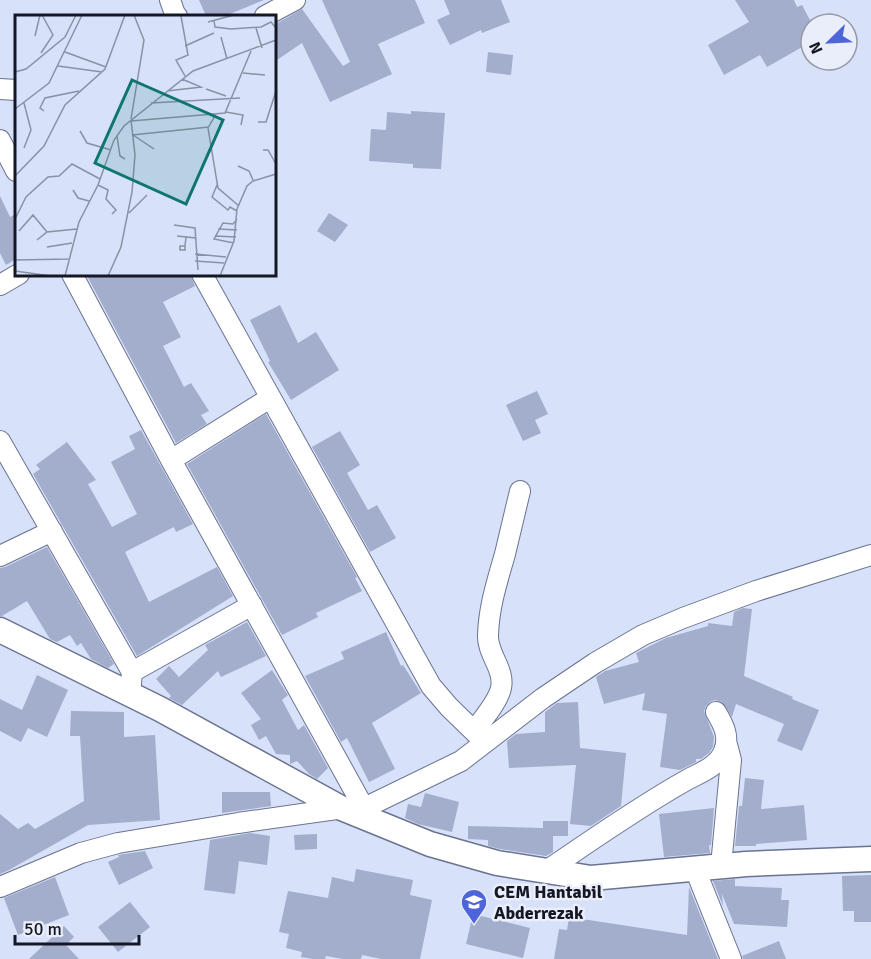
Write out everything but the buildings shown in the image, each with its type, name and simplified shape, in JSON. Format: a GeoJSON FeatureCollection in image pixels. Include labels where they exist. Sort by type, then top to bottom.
{"type":"FeatureCollection","features":[{"type":"Feature","properties":{"kind":"street"},"geometry":{"type":"LineString","coordinates":[[170,0],[176,15]]}},
{"type":"Feature","properties":{"kind":"street"},"geometry":{"type":"LineString","coordinates":[[268,15],[295,0]]}},
{"type":"Feature","properties":{"kind":"street"},"geometry":{"type":"LineString","coordinates":[[0,89],[15,90]]}},
{"type":"Feature","properties":{"kind":"street"},"geometry":{"type":"LineString","coordinates":[[0,140],[15,169]]}},
{"type":"Feature","properties":{"kind":"street"},"geometry":{"type":"LineString","coordinates":[[0,285],[16,276]]}},
{"type":"Feature","properties":{"kind":"street"},"geometry":{"type":"LineString","coordinates":[[73,276],[171,460],[252,605],[354,810]]}},
{"type":"Feature","properties":{"kind":"street"},"geometry":{"type":"LineString","coordinates":[[203,276],[431,686],[449,708],[479,737]]}},
{"type":"Feature","properties":{"kind":"street"},"geometry":{"type":"LineString","coordinates":[[171,460],[270,398]]}},
{"type":"Feature","properties":{"kind":"street"},"geometry":{"type":"LineString","coordinates":[[0,441],[52,531],[131,683]]}},
{"type":"Feature","properties":{"kind":"street"},"geometry":{"type":"LineString","coordinates":[[0,887],[81,853],[118,843],[238,823],[354,810],[461,761],[479,737],[501,689],[501,674],[487,640],[488,625],[491,602],[520,491]]}},
{"type":"Feature","properties":{"kind":"street"},"geometry":{"type":"LineString","coordinates":[[0,556],[52,531]]}},
{"type":"Feature","properties":{"kind":"street"},"geometry":{"type":"LineString","coordinates":[[479,737],[643,635],[756,591],[871,555]]}},
{"type":"Feature","properties":{"kind":"street"},"geometry":{"type":"LineString","coordinates":[[131,683],[252,605]]}},
{"type":"Feature","properties":{"kind":"street"},"geometry":{"type":"LineString","coordinates":[[0,630],[131,683],[354,810],[430,844],[497,863],[591,878],[721,866],[871,859]]}},
{"type":"Feature","properties":{"kind":"street"},"geometry":{"type":"LineString","coordinates":[[716,712],[725,729],[731,760],[721,866]]}},
{"type":"Feature","properties":{"kind":"street"},"geometry":{"type":"LineString","coordinates":[[546,871],[651,800],[716,764],[724,752],[726,741]]}},
{"type":"Feature","properties":{"kind":"street"},"geometry":{"type":"LineString","coordinates":[[695,869],[730,959]]}},
{"type":"Feature","properties":{"kind":"place","name":"CEM Hantabil Abderrezak"},"geometry":{"type":"Point","coordinates":[474,925]}}]}
